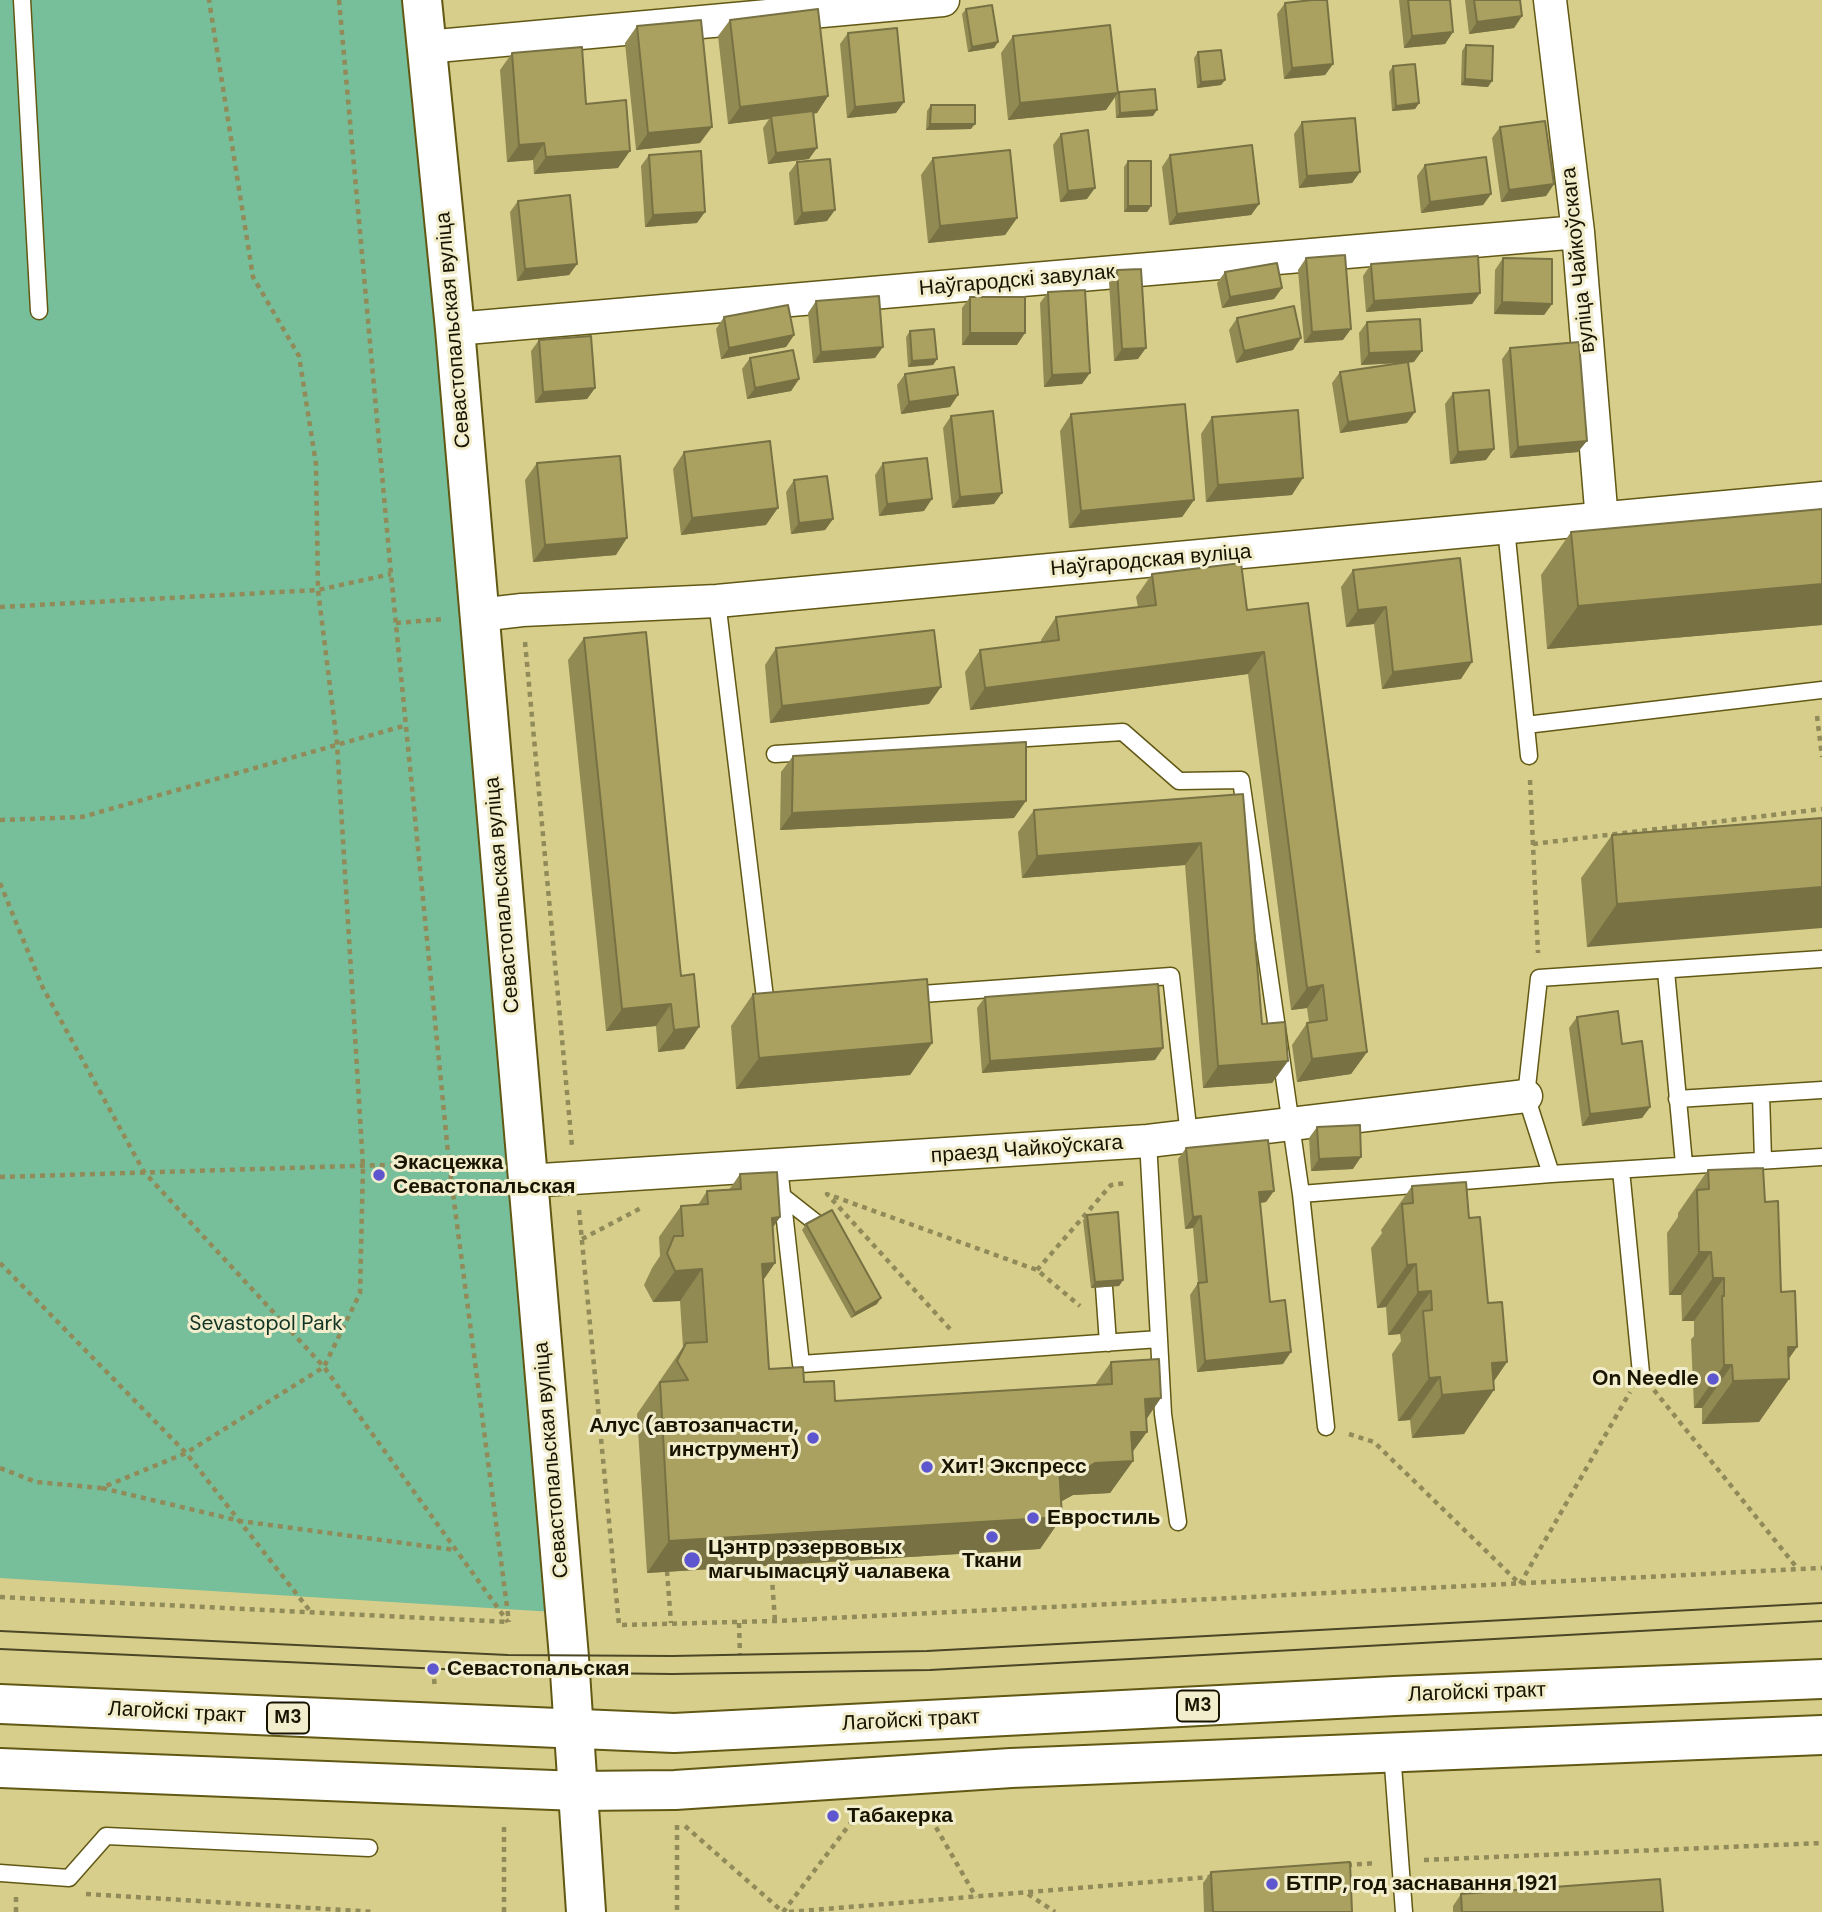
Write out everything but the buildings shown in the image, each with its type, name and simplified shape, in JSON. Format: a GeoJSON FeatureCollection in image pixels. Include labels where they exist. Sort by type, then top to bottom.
{"type":"FeatureCollection","features":[{"type":"Feature","properties":{"kind":"main road","name":"Севастопальская вуліца"},"geometry":{"type":"LineString","coordinates":[[422,0],[455,329],[586,1912]]}},
{"type":"Feature","properties":{"kind":"main road","name":"Лагойскі тракт"},"geometry":{"type":"LineString","coordinates":[[0,1704],[573,1730],[688,1732],[1395,1696],[1822,1679]]}},
{"type":"Feature","properties":{"kind":"main road"},"geometry":{"type":"LineString","coordinates":[[0,1768],[578,1791],[676,1790],[1011,1769],[1822,1735]]}},
{"type":"Feature","properties":{"kind":"street"},"geometry":{"type":"LineString","coordinates":[[426,47],[943,0]]}},
{"type":"Feature","properties":{"kind":"street","name":"вуліца Чайкоўскага"},"geometry":{"type":"LineString","coordinates":[[1550,0],[1578,232],[1602,521]]}},
{"type":"Feature","properties":{"kind":"street","name":"Наўгародскі завулак"},"geometry":{"type":"LineString","coordinates":[[455,329],[1578,232]]}},
{"type":"Feature","properties":{"kind":"street","name":"Наўгародская вуліца"},"geometry":{"type":"LineString","coordinates":[[479,615],[522,610],[717,601],[1602,521],[1822,498]]}},
{"type":"Feature","properties":{"kind":"street","name":"праезд Чайкоўскага"},"geometry":{"type":"LineString","coordinates":[[526,1181],[575,1177],[781,1181],[1526,1096]]}},
{"type":"Feature","properties":{"kind":"lane"},"geometry":{"type":"LineString","coordinates":[[22,0],[39,311]]}},
{"type":"Feature","properties":{"kind":"lane"},"geometry":{"type":"LineString","coordinates":[[1506,528],[1529,756]]}},
{"type":"Feature","properties":{"kind":"lane"},"geometry":{"type":"LineString","coordinates":[[717,601],[765,1006],[793,1004]]}},
{"type":"Feature","properties":{"kind":"lane"},"geometry":{"type":"LineString","coordinates":[[1526,725],[1818,691]]}},
{"type":"Feature","properties":{"kind":"lane"},"geometry":{"type":"LineString","coordinates":[[775,754],[1123,732],[1179,781],[1241,780],[1292,1124],[1326,1427]]}},
{"type":"Feature","properties":{"kind":"lane"},"geometry":{"type":"LineString","coordinates":[[1551,1174],[1526,1096],[1539,978],[1822,959]]}},
{"type":"Feature","properties":{"kind":"lane"},"geometry":{"type":"LineString","coordinates":[[1666,971],[1684,1164]]}},
{"type":"Feature","properties":{"kind":"lane"},"geometry":{"type":"LineString","coordinates":[[887,997],[1171,976],[1189,1136]]}},
{"type":"Feature","properties":{"kind":"lane"},"geometry":{"type":"LineString","coordinates":[[1677,1099],[1822,1090]]}},
{"type":"Feature","properties":{"kind":"lane"},"geometry":{"type":"LineString","coordinates":[[1761,1094],[1763,1160]]}},
{"type":"Feature","properties":{"kind":"lane"},"geometry":{"type":"LineString","coordinates":[[1148,1141],[1163,1414],[1178,1522]]}},
{"type":"Feature","properties":{"kind":"lane"},"geometry":{"type":"LineString","coordinates":[[1301,1194],[1684,1164],[1822,1157]]}},
{"type":"Feature","properties":{"kind":"lane"},"geometry":{"type":"LineString","coordinates":[[1621,1170],[1641,1373]]}},
{"type":"Feature","properties":{"kind":"lane"},"geometry":{"type":"LineString","coordinates":[[781,1181],[802,1364],[972,1352],[1106,1335],[1159,1339]]}},
{"type":"Feature","properties":{"kind":"lane"},"geometry":{"type":"LineString","coordinates":[[781,1181],[815,1222]]}},
{"type":"Feature","properties":{"kind":"lane"},"geometry":{"type":"LineString","coordinates":[[1104,1287],[1106,1335]]}},
{"type":"Feature","properties":{"kind":"lane"},"geometry":{"type":"LineString","coordinates":[[1392,1752],[1404,1912]]}},
{"type":"Feature","properties":{"kind":"lane"},"geometry":{"type":"LineString","coordinates":[[0,1873],[69,1878],[106,1836],[369,1847]]}},
{"type":"Feature","properties":{"kind":"path"},"geometry":{"type":"LineString","coordinates":[[101,1488],[187,1453],[324,1367],[360,1293],[363,1166],[337,743],[318,590],[316,464],[299,356],[253,277],[209,0]]}},
{"type":"Feature","properties":{"kind":"path"},"geometry":{"type":"LineString","coordinates":[[339,0],[391,574],[449,1163],[509,1622]]}},
{"type":"Feature","properties":{"kind":"path"},"geometry":{"type":"LineString","coordinates":[[0,607],[318,590],[391,574]]}},
{"type":"Feature","properties":{"kind":"path"},"geometry":{"type":"LineString","coordinates":[[522,610],[619,1625],[739,1623],[1822,1568]]}},
{"type":"Feature","properties":{"kind":"path"},"geometry":{"type":"LineString","coordinates":[[396,623],[479,615]]}},
{"type":"Feature","properties":{"kind":"path"},"geometry":{"type":"LineString","coordinates":[[1818,691],[1822,757]]}},
{"type":"Feature","properties":{"kind":"path"},"geometry":{"type":"LineString","coordinates":[[0,820],[82,817],[407,725]]}},
{"type":"Feature","properties":{"kind":"path"},"geometry":{"type":"LineString","coordinates":[[1529,756],[1539,978]]}},
{"type":"Feature","properties":{"kind":"path"},"geometry":{"type":"LineString","coordinates":[[1533,844],[1822,809]]}},
{"type":"Feature","properties":{"kind":"path"},"geometry":{"type":"LineString","coordinates":[[0,883],[42,986],[144,1172],[324,1367],[509,1622]]}},
{"type":"Feature","properties":{"kind":"path"},"geometry":{"type":"LineString","coordinates":[[0,1177],[449,1163]]}},
{"type":"Feature","properties":{"kind":"path"},"geometry":{"type":"LineString","coordinates":[[1037,1270],[1111,1185],[1127,1183]]}},
{"type":"Feature","properties":{"kind":"path"},"geometry":{"type":"LineString","coordinates":[[972,1352],[828,1195],[1037,1270],[1106,1335]]}},
{"type":"Feature","properties":{"kind":"path"},"geometry":{"type":"LineString","coordinates":[[0,1263],[187,1453],[310,1611]]}},
{"type":"Feature","properties":{"kind":"path"},"geometry":{"type":"LineString","coordinates":[[1520,1584],[1641,1373],[1798,1570]]}},
{"type":"Feature","properties":{"kind":"path"},"geometry":{"type":"LineString","coordinates":[[1326,1427],[1374,1442],[1520,1584]]}},
{"type":"Feature","properties":{"kind":"path"},"geometry":{"type":"LineString","coordinates":[[0,1468],[36,1482],[101,1488],[240,1521],[456,1550]]}},
{"type":"Feature","properties":{"kind":"path"},"geometry":{"type":"LineString","coordinates":[[771,1565],[775,1621]]}},
{"type":"Feature","properties":{"kind":"path"},"geometry":{"type":"LineString","coordinates":[[667,1571],[671,1623]]}},
{"type":"Feature","properties":{"kind":"path"},"geometry":{"type":"LineString","coordinates":[[0,1597],[509,1622]]}},
{"type":"Feature","properties":{"kind":"path"},"geometry":{"type":"LineString","coordinates":[[739,1623],[740,1655]]}},
{"type":"Feature","properties":{"kind":"path"},"geometry":{"type":"LineString","coordinates":[[433,1669],[435,1689]]}},
{"type":"Feature","properties":{"kind":"path"},"geometry":{"type":"LineString","coordinates":[[915,1810],[925,1809],[976,1897]]}},
{"type":"Feature","properties":{"kind":"path"},"geometry":{"type":"LineString","coordinates":[[785,1912],[859,1812],[846,1813]]}},
{"type":"Feature","properties":{"kind":"path"},"geometry":{"type":"LineString","coordinates":[[677,1819],[690,1818]]}},
{"type":"Feature","properties":{"kind":"path"},"geometry":{"type":"LineString","coordinates":[[677,1819],[785,1912],[1220,1877]]}},
{"type":"Feature","properties":{"kind":"path"},"geometry":{"type":"LineString","coordinates":[[677,1819],[677,1912]]}},
{"type":"Feature","properties":{"kind":"path"},"geometry":{"type":"LineString","coordinates":[[504,1912],[505,1824]]}},
{"type":"Feature","properties":{"kind":"path"},"geometry":{"type":"LineString","coordinates":[[1345,1866],[1400,1861],[1822,1843]]}},
{"type":"Feature","properties":{"kind":"path"},"geometry":{"type":"LineString","coordinates":[[72,1893],[375,1912]]}},
{"type":"Feature","properties":{"kind":"path"},"geometry":{"type":"LineString","coordinates":[[1027,1894],[1055,1912]]}},
{"type":"Feature","properties":{"kind":"green space","name":"Sevastopol Park"},"geometry":{"type":"Polygon","coordinates":[[[0,0],[418,0],[554,1612],[0,1578],[0,0]]]}},
{"type":"Feature","properties":{"kind":"tram line"},"geometry":{"type":"LineString","coordinates":[[0,1631],[508,1655],[672,1656],[927,1651],[1822,1603]]}},
{"type":"Feature","properties":{"kind":"tram line"},"geometry":{"type":"LineString","coordinates":[[0,1649],[508,1672],[672,1674],[930,1670],[1822,1621]]}},
{"type":"Feature","properties":{"kind":"place","name":"Экасцежка Севастопальская"},"geometry":{"type":"Point","coordinates":[379,1175]}},
{"type":"Feature","properties":{"kind":"place","name":"On Needle"},"geometry":{"type":"Point","coordinates":[1713,1379]}},
{"type":"Feature","properties":{"kind":"place","name":"Алус (автозапчасти, инструмент)"},"geometry":{"type":"Point","coordinates":[813,1438]}},
{"type":"Feature","properties":{"kind":"place","name":"Хит! Экспресс"},"geometry":{"type":"Point","coordinates":[927,1467]}},
{"type":"Feature","properties":{"kind":"place","name":"Евростиль"},"geometry":{"type":"Point","coordinates":[1033,1518]}},
{"type":"Feature","properties":{"kind":"place","name":"Ткани"},"geometry":{"type":"Point","coordinates":[992,1537]}},
{"type":"Feature","properties":{"kind":"place","name":"Цэнтр рэзервовых магчымасцяў чалавека"},"geometry":{"type":"Point","coordinates":[692,1560]}},
{"type":"Feature","properties":{"kind":"place","name":"Севастопальская"},"geometry":{"type":"Point","coordinates":[433,1669]}},
{"type":"Feature","properties":{"kind":"place","name":"Табакерка"},"geometry":{"type":"Point","coordinates":[833,1816]}},
{"type":"Feature","properties":{"kind":"place","name":"БТПР, год заснавання 1921"},"geometry":{"type":"Point","coordinates":[1272,1884]}}]}
